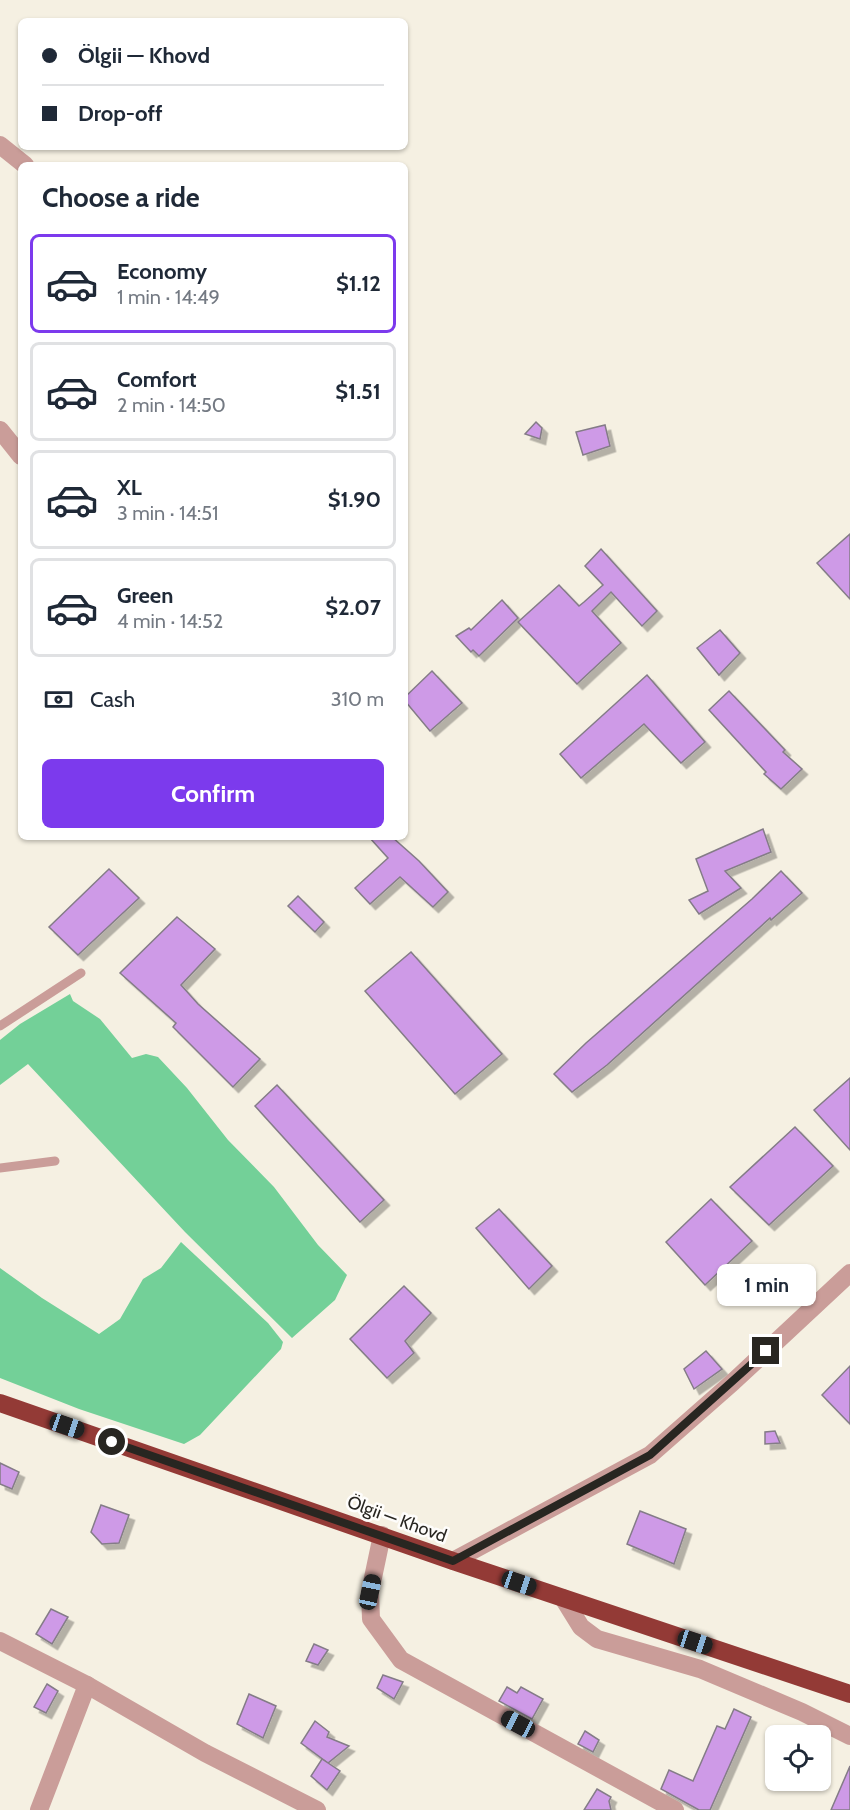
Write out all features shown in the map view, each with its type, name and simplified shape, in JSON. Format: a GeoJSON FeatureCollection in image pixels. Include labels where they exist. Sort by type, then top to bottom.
{"type":"FeatureCollection","features":[{"type":"Feature","properties":{"kind":"highway","name":"Ölgii — Khovd"},"geometry":{"type":"LineString","coordinates":[[0,1403],[453,1561],[850,1694]]}},
{"type":"Feature","properties":{"kind":"street"},"geometry":{"type":"LineString","coordinates":[[0,145],[21,162]]}},
{"type":"Feature","properties":{"kind":"street"},"geometry":{"type":"LineString","coordinates":[[0,430],[18,452]]}},
{"type":"Feature","properties":{"kind":"street"},"geometry":{"type":"LineString","coordinates":[[453,1561],[650,1455],[733,1382],[850,1273]]}},
{"type":"Feature","properties":{"kind":"street"},"geometry":{"type":"LineString","coordinates":[[382,1535],[370,1592],[371,1619],[401,1660],[675,1810]]}},
{"type":"Feature","properties":{"kind":"street"},"geometry":{"type":"LineString","coordinates":[[563,1598],[581,1626],[597,1639],[700,1669],[850,1736]]}},
{"type":"Feature","properties":{"kind":"street"},"geometry":{"type":"LineString","coordinates":[[0,1641],[87,1685],[205,1753],[317,1810]]}},
{"type":"Feature","properties":{"kind":"street"},"geometry":{"type":"LineString","coordinates":[[39,1810],[87,1685]]}},
{"type":"Feature","properties":{"kind":"lane"},"geometry":{"type":"LineString","coordinates":[[0,1026],[81,974]]}},
{"type":"Feature","properties":{"kind":"lane"},"geometry":{"type":"LineString","coordinates":[[0,1168],[55,1161]]}},
{"type":"Feature","properties":{"kind":"green space"},"geometry":{"type":"Polygon","coordinates":[[[70,994],[73,1001],[100,1019],[132,1058],[146,1054],[158,1057],[187,1088],[228,1140],[274,1187],[318,1245],[347,1275],[335,1300],[292,1338],[185,1232],[28,1064],[0,1085],[0,1040],[20,1024],[70,994]]]}},
{"type":"Feature","properties":{"kind":"green space"},"geometry":{"type":"Polygon","coordinates":[[[181,1242],[268,1323],[283,1342],[281,1349],[200,1435],[184,1444],[79,1409],[0,1378],[0,1268],[99,1334],[120,1319],[143,1279],[161,1268],[181,1242]]]}},
{"type":"Feature","properties":{"kind":"building"},"geometry":{"type":"Polygon","coordinates":[[[536,422],[542,428],[540,439],[525,434],[536,422]]]}},
{"type":"Feature","properties":{"kind":"building"},"geometry":{"type":"Polygon","coordinates":[[[605,425],[610,446],[583,455],[576,432],[605,425]]]}},
{"type":"Feature","properties":{"kind":"building"},"geometry":{"type":"Polygon","coordinates":[[[850,534],[850,599],[817,563],[850,534]]]}},
{"type":"Feature","properties":{"kind":"building"},"geometry":{"type":"Polygon","coordinates":[[[601,549],[657,611],[642,626],[611,592],[592,611],[621,643],[577,684],[518,622],[559,585],[579,606],[584,602],[603,585],[585,566],[601,549]]]}},
{"type":"Feature","properties":{"kind":"building"},"geometry":{"type":"Polygon","coordinates":[[[502,600],[518,618],[479,656],[473,650],[471,652],[456,636],[469,628],[471,630],[502,600]]]}},
{"type":"Feature","properties":{"kind":"building"},"geometry":{"type":"Polygon","coordinates":[[[720,630],[740,653],[719,675],[697,648],[720,630]]]}},
{"type":"Feature","properties":{"kind":"building"},"geometry":{"type":"Polygon","coordinates":[[[432,671],[462,703],[430,731],[408,705],[408,694],[432,671]]]}},
{"type":"Feature","properties":{"kind":"building"},"geometry":{"type":"Polygon","coordinates":[[[647,675],[705,742],[681,763],[644,724],[581,778],[560,754],[647,675]]]}},
{"type":"Feature","properties":{"kind":"building"},"geometry":{"type":"Polygon","coordinates":[[[729,691],[785,750],[783,752],[802,769],[781,789],[764,774],[766,772],[709,710],[729,691]]]}},
{"type":"Feature","properties":{"kind":"building"},"geometry":{"type":"Polygon","coordinates":[[[763,829],[771,852],[725,871],[741,888],[699,914],[689,900],[708,891],[696,859],[763,829]]]}},
{"type":"Feature","properties":{"kind":"building"},"geometry":{"type":"Polygon","coordinates":[[[372,840],[395,840],[448,892],[433,907],[400,877],[370,904],[355,888],[388,858],[372,840]]]}},
{"type":"Feature","properties":{"kind":"building"},"geometry":{"type":"Polygon","coordinates":[[[109,869],[139,898],[78,955],[49,927],[109,869]]]}},
{"type":"Feature","properties":{"kind":"building"},"geometry":{"type":"Polygon","coordinates":[[[781,871],[802,893],[771,920],[770,918],[607,1065],[572,1092],[554,1074],[586,1043],[752,899],[781,871]]]}},
{"type":"Feature","properties":{"kind":"building"},"geometry":{"type":"Polygon","coordinates":[[[298,896],[324,922],[315,932],[288,906],[298,896]]]}},
{"type":"Feature","properties":{"kind":"building"},"geometry":{"type":"Polygon","coordinates":[[[177,917],[215,949],[181,985],[198,1004],[260,1059],[233,1087],[173,1027],[176,1023],[120,973],[177,917]]]}},
{"type":"Feature","properties":{"kind":"building"},"geometry":{"type":"Polygon","coordinates":[[[411,952],[502,1054],[455,1094],[365,991],[411,952]]]}},
{"type":"Feature","properties":{"kind":"building"},"geometry":{"type":"Polygon","coordinates":[[[850,1078],[850,1150],[814,1110],[850,1078]]]}},
{"type":"Feature","properties":{"kind":"building"},"geometry":{"type":"Polygon","coordinates":[[[277,1085],[384,1200],[360,1222],[255,1106],[277,1085]]]}},
{"type":"Feature","properties":{"kind":"building"},"geometry":{"type":"Polygon","coordinates":[[[795,1127],[833,1166],[769,1225],[730,1187],[795,1127]]]}},
{"type":"Feature","properties":{"kind":"building"},"geometry":{"type":"Polygon","coordinates":[[[711,1199],[752,1241],[705,1285],[666,1242],[711,1199]]]}},
{"type":"Feature","properties":{"kind":"building"},"geometry":{"type":"Polygon","coordinates":[[[499,1209],[552,1266],[529,1289],[476,1228],[499,1209]]]}},
{"type":"Feature","properties":{"kind":"building"},"geometry":{"type":"Polygon","coordinates":[[[404,1286],[431,1313],[405,1341],[414,1353],[387,1378],[350,1339],[404,1286]]]}},
{"type":"Feature","properties":{"kind":"building"},"geometry":{"type":"Polygon","coordinates":[[[706,1351],[722,1369],[694,1389],[684,1369],[706,1351]]]}},
{"type":"Feature","properties":{"kind":"building"},"geometry":{"type":"Polygon","coordinates":[[[850,1366],[850,1424],[822,1395],[850,1366]]]}},
{"type":"Feature","properties":{"kind":"building"},"geometry":{"type":"Polygon","coordinates":[[[775,1431],[780,1443],[765,1444],[765,1432],[775,1431]]]}},
{"type":"Feature","properties":{"kind":"building"},"geometry":{"type":"Polygon","coordinates":[[[0,1463],[19,1472],[12,1489],[0,1484],[0,1463]]]}},
{"type":"Feature","properties":{"kind":"building"},"geometry":{"type":"Polygon","coordinates":[[[101,1505],[129,1515],[119,1543],[102,1544],[91,1532],[101,1505]]]}},
{"type":"Feature","properties":{"kind":"building"},"geometry":{"type":"Polygon","coordinates":[[[640,1511],[686,1529],[674,1564],[627,1544],[640,1511]]]}},
{"type":"Feature","properties":{"kind":"building"},"geometry":{"type":"Polygon","coordinates":[[[51,1609],[68,1617],[52,1644],[36,1634],[51,1609]]]}},
{"type":"Feature","properties":{"kind":"building"},"geometry":{"type":"Polygon","coordinates":[[[314,1644],[328,1650],[318,1665],[306,1661],[314,1644]]]}},
{"type":"Feature","properties":{"kind":"building"},"geometry":{"type":"Polygon","coordinates":[[[383,1675],[403,1682],[394,1699],[377,1688],[383,1675]]]}},
{"type":"Feature","properties":{"kind":"building"},"geometry":{"type":"Polygon","coordinates":[[[47,1684],[58,1691],[46,1713],[34,1707],[47,1684]]]}},
{"type":"Feature","properties":{"kind":"building"},"geometry":{"type":"Polygon","coordinates":[[[507,1687],[517,1693],[521,1687],[543,1699],[532,1719],[499,1701],[507,1687]]]}},
{"type":"Feature","properties":{"kind":"building"},"geometry":{"type":"Polygon","coordinates":[[[249,1694],[276,1706],[263,1738],[237,1724],[249,1694]]]}},
{"type":"Feature","properties":{"kind":"building"},"geometry":{"type":"Polygon","coordinates":[[[734,1709],[751,1717],[710,1810],[699,1810],[661,1789],[669,1770],[693,1781],[717,1726],[725,1729],[734,1709]]]}},
{"type":"Feature","properties":{"kind":"building"},"geometry":{"type":"Polygon","coordinates":[[[315,1721],[329,1732],[327,1737],[349,1746],[328,1763],[301,1743],[315,1721]]]}},
{"type":"Feature","properties":{"kind":"building"},"geometry":{"type":"Polygon","coordinates":[[[585,1731],[599,1740],[593,1752],[578,1744],[585,1731]]]}},
{"type":"Feature","properties":{"kind":"building"},"geometry":{"type":"Polygon","coordinates":[[[322,1759],[340,1771],[327,1790],[311,1776],[322,1759]]]}},
{"type":"Feature","properties":{"kind":"building"},"geometry":{"type":"Polygon","coordinates":[[[850,1766],[850,1810],[831,1810],[850,1766]]]}},
{"type":"Feature","properties":{"kind":"building"},"geometry":{"type":"Polygon","coordinates":[[[597,1789],[611,1797],[609,1801],[611,1810],[584,1810],[597,1789]]]}},
{"type":"Feature","properties":{"kind":"route"},"geometry":{"type":"LineString","coordinates":[[112,1442],[453,1561],[650,1455],[766,1351]]}}]}
